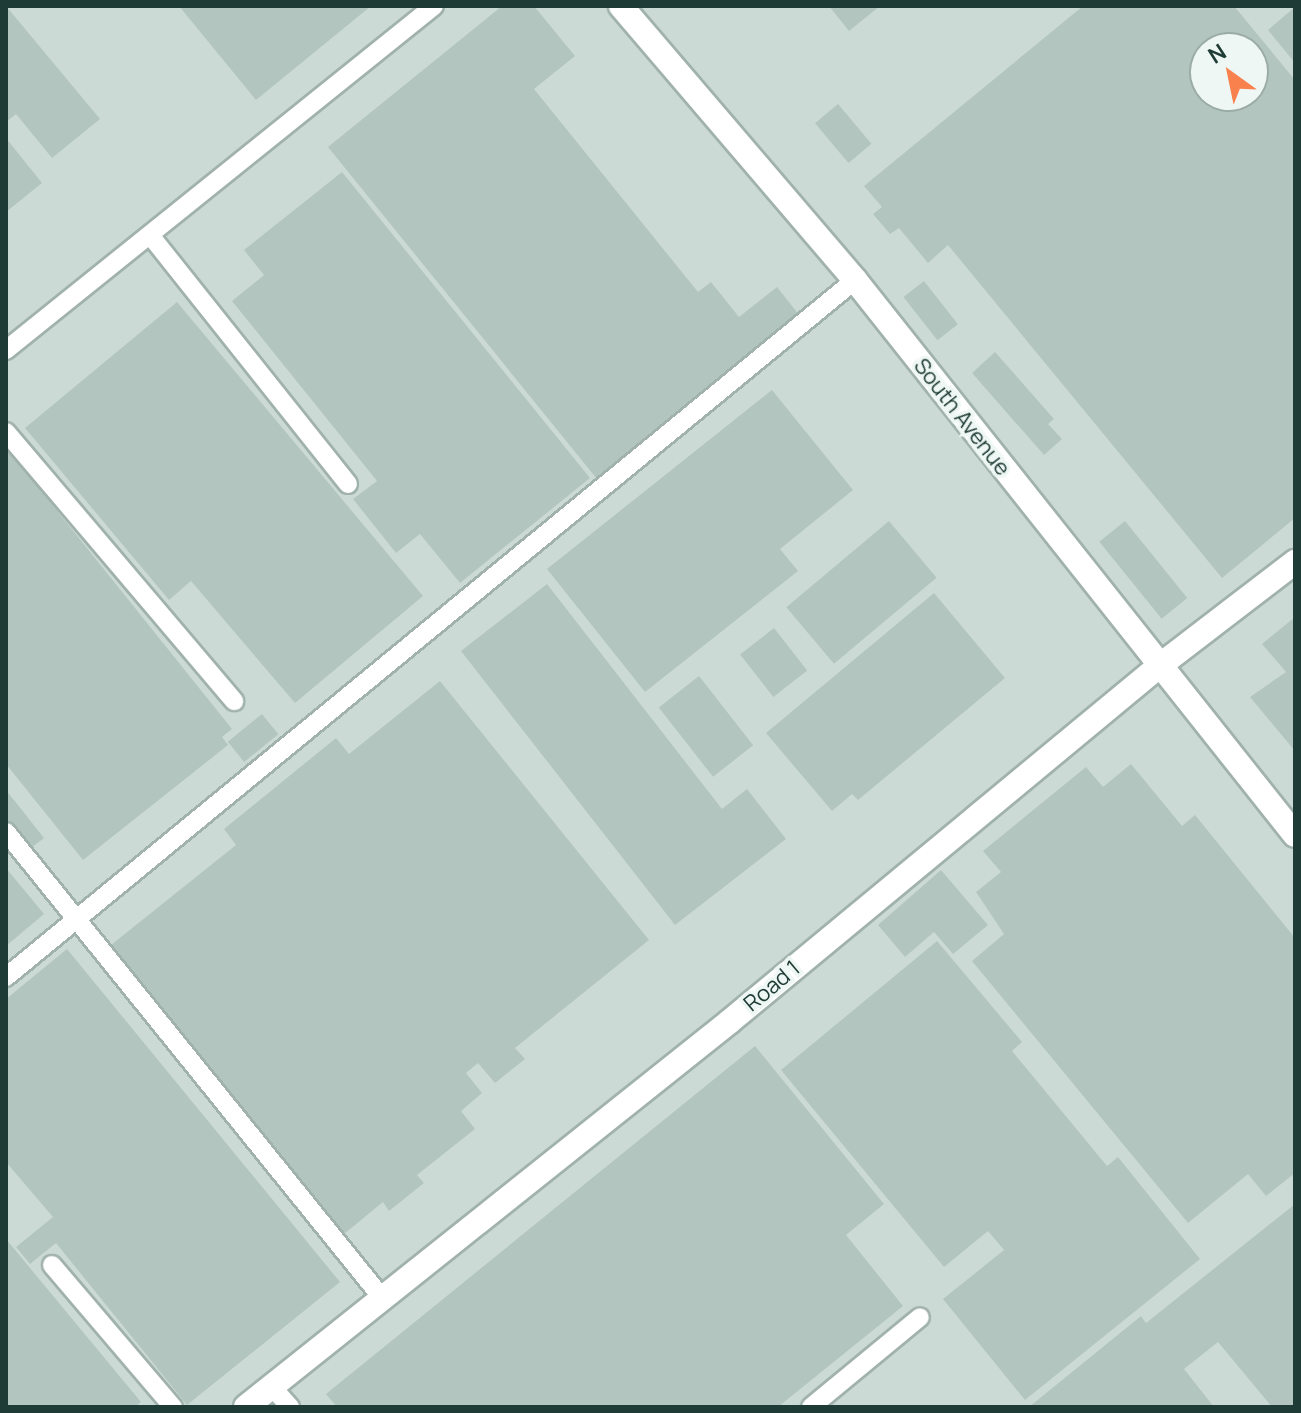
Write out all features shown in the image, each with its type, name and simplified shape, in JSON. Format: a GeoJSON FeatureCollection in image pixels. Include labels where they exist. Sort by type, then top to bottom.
{"type":"FeatureCollection","features":[{"type":"Feature","properties":{"kind":"street","name":"South Avenue"},"geometry":{"type":"LineString","coordinates":[[621,6],[855,280],[1158,667],[1295,835]]}},
{"type":"Feature","properties":{"kind":"street","name":"Road 1"},"geometry":{"type":"LineString","coordinates":[[246,1407],[729,1022],[1158,667],[1295,562]]}},
{"type":"Feature","properties":{"kind":"lane"},"geometry":{"type":"LineString","coordinates":[[6,350],[434,6]]}},
{"type":"Feature","properties":{"kind":"lane"},"geometry":{"type":"LineString","coordinates":[[150,235],[348,484]]}},
{"type":"Feature","properties":{"kind":"lane"},"geometry":{"type":"LineString","coordinates":[[6,977],[855,280]]}},
{"type":"Feature","properties":{"kind":"lane"},"geometry":{"type":"LineString","coordinates":[[6,432],[234,701]]}},
{"type":"Feature","properties":{"kind":"lane"},"geometry":{"type":"LineString","coordinates":[[6,832],[74,921],[383,1299]]}},
{"type":"Feature","properties":{"kind":"lane"},"geometry":{"type":"LineString","coordinates":[[52,1265],[173,1407]]}},
{"type":"Feature","properties":{"kind":"lane"},"geometry":{"type":"LineString","coordinates":[[811,1407],[920,1317]]}},
{"type":"Feature","properties":{"kind":"lane"},"geometry":{"type":"LineString","coordinates":[[272,1387],[290,1407]]}},
{"type":"Feature","properties":{"kind":"shaded area"},"geometry":{"type":"Polygon","coordinates":[[[6,6],[1295,6],[1295,1407],[6,1407],[6,6]]]}},
{"type":"Feature","properties":{"kind":"building"},"geometry":{"type":"Polygon","coordinates":[[[6,6],[100,119],[52,158],[16,114],[6,122],[6,6]]]}},
{"type":"Feature","properties":{"kind":"building"},"geometry":{"type":"Polygon","coordinates":[[[179,6],[371,6],[256,100],[179,6]]]}},
{"type":"Feature","properties":{"kind":"building"},"geometry":{"type":"Polygon","coordinates":[[[502,6],[534,6],[575,56],[534,89],[698,292],[711,282],[739,317],[777,287],[800,316],[597,479],[328,147],[502,6]]]}},
{"type":"Feature","properties":{"kind":"building"},"geometry":{"type":"Polygon","coordinates":[[[829,6],[880,6],[849,31],[829,6]]]}},
{"type":"Feature","properties":{"kind":"building"},"geometry":{"type":"Polygon","coordinates":[[[1083,6],[1234,6],[1255,32],[1189,32],[1189,112],[1269,112],[1269,48],[1295,80],[1295,518],[1222,578],[948,245],[928,263],[899,228],[890,234],[873,214],[882,207],[864,186],[1083,6]]]}},
{"type":"Feature","properties":{"kind":"building"},"geometry":{"type":"Polygon","coordinates":[[[1295,7],[1295,63],[1268,30],[1295,7]]]}},
{"type":"Feature","properties":{"kind":"building"},"geometry":{"type":"Polygon","coordinates":[[[838,104],[871,144],[848,163],[815,123],[838,104]]]}},
{"type":"Feature","properties":{"kind":"building"},"geometry":{"type":"Polygon","coordinates":[[[6,138],[42,183],[6,212],[6,138]]]}},
{"type":"Feature","properties":{"kind":"building"},"geometry":{"type":"Polygon","coordinates":[[[342,172],[590,478],[460,583],[420,534],[396,553],[353,499],[377,481],[232,301],[264,275],[244,250],[342,172]]]}},
{"type":"Feature","properties":{"kind":"building"},"geometry":{"type":"Polygon","coordinates":[[[924,281],[958,324],[937,340],[904,297],[924,281]]]}},
{"type":"Feature","properties":{"kind":"building"},"geometry":{"type":"Polygon","coordinates":[[[177,302],[423,596],[295,703],[191,581],[169,600],[25,428],[177,302]]]}},
{"type":"Feature","properties":{"kind":"building"},"geometry":{"type":"Polygon","coordinates":[[[995,352],[1054,419],[1048,424],[1062,439],[1044,455],[972,373],[995,352]]]}},
{"type":"Feature","properties":{"kind":"building"},"geometry":{"type":"Polygon","coordinates":[[[772,390],[853,490],[780,549],[798,571],[645,692],[547,569],[772,390]]]}},
{"type":"Feature","properties":{"kind":"building"},"geometry":{"type":"Polygon","coordinates":[[[6,447],[232,729],[222,737],[228,745],[83,860],[6,764],[6,447]]]}},
{"type":"Feature","properties":{"kind":"building"},"geometry":{"type":"Polygon","coordinates":[[[889,521],[937,578],[834,664],[786,607],[889,521]]]}},
{"type":"Feature","properties":{"kind":"building"},"geometry":{"type":"Polygon","coordinates":[[[1125,521],[1187,598],[1162,619],[1099,542],[1125,521]]]}},
{"type":"Feature","properties":{"kind":"building"},"geometry":{"type":"Polygon","coordinates":[[[547,584],[722,809],[747,789],[786,839],[675,925],[461,651],[547,584]]]}},
{"type":"Feature","properties":{"kind":"building"},"geometry":{"type":"Polygon","coordinates":[[[934,593],[1005,678],[858,800],[852,794],[832,811],[766,733],[934,593]]]}},
{"type":"Feature","properties":{"kind":"building"},"geometry":{"type":"Polygon","coordinates":[[[1295,617],[1295,751],[1250,697],[1286,672],[1262,644],[1295,617]]]}},
{"type":"Feature","properties":{"kind":"building"},"geometry":{"type":"Polygon","coordinates":[[[774,628],[807,671],[773,697],[740,654],[774,628]]]}},
{"type":"Feature","properties":{"kind":"building"},"geometry":{"type":"Polygon","coordinates":[[[699,676],[753,745],[713,777],[659,707],[699,676]]]}},
{"type":"Feature","properties":{"kind":"building"},"geometry":{"type":"Polygon","coordinates":[[[440,681],[649,940],[515,1048],[525,1059],[495,1083],[478,1063],[466,1073],[482,1093],[461,1111],[475,1129],[417,1175],[424,1183],[389,1211],[383,1202],[344,1234],[111,945],[236,845],[224,829],[336,738],[349,754],[440,681]]]}},
{"type":"Feature","properties":{"kind":"building"},"geometry":{"type":"Polygon","coordinates":[[[262,714],[278,734],[244,762],[228,742],[262,714]]]}},
{"type":"Feature","properties":{"kind":"building"},"geometry":{"type":"Polygon","coordinates":[[[1131,764],[1182,826],[1195,815],[1295,938],[1295,1173],[1266,1196],[1248,1174],[1188,1223],[972,961],[1004,934],[976,892],[1001,872],[983,851],[1086,767],[1103,787],[1131,764]]]}},
{"type":"Feature","properties":{"kind":"building"},"geometry":{"type":"Polygon","coordinates":[[[6,790],[44,838],[27,851],[6,825],[6,790]]]}},
{"type":"Feature","properties":{"kind":"building"},"geometry":{"type":"Polygon","coordinates":[[[6,868],[44,914],[6,946],[6,868]]]}},
{"type":"Feature","properties":{"kind":"building"},"geometry":{"type":"Polygon","coordinates":[[[941,870],[988,925],[953,954],[934,932],[905,957],[878,925],[941,870]]]}},
{"type":"Feature","properties":{"kind":"building"},"geometry":{"type":"Polygon","coordinates":[[[937,941],[1022,1042],[1012,1051],[1107,1166],[1118,1157],[1200,1259],[1025,1400],[943,1299],[1004,1250],[988,1231],[944,1267],[781,1070],[937,941]]]}},
{"type":"Feature","properties":{"kind":"building"},"geometry":{"type":"Polygon","coordinates":[[[67,949],[340,1282],[187,1405],[56,1243],[30,1264],[16,1247],[53,1217],[6,1162],[6,999],[67,949]]]}},
{"type":"Feature","properties":{"kind":"building"},"geometry":{"type":"Polygon","coordinates":[[[755,1046],[884,1204],[846,1235],[903,1306],[778,1407],[337,1407],[326,1394],[755,1046]]]}},
{"type":"Feature","properties":{"kind":"building"},"geometry":{"type":"Polygon","coordinates":[[[1295,1204],[1295,1407],[1272,1407],[1218,1342],[1184,1369],[1214,1407],[1029,1407],[1141,1316],[1146,1323],[1295,1204]]]}},
{"type":"Feature","properties":{"kind":"building"},"geometry":{"type":"Polygon","coordinates":[[[6,1239],[141,1402],[135,1407],[6,1407],[6,1239]]]}}]}
